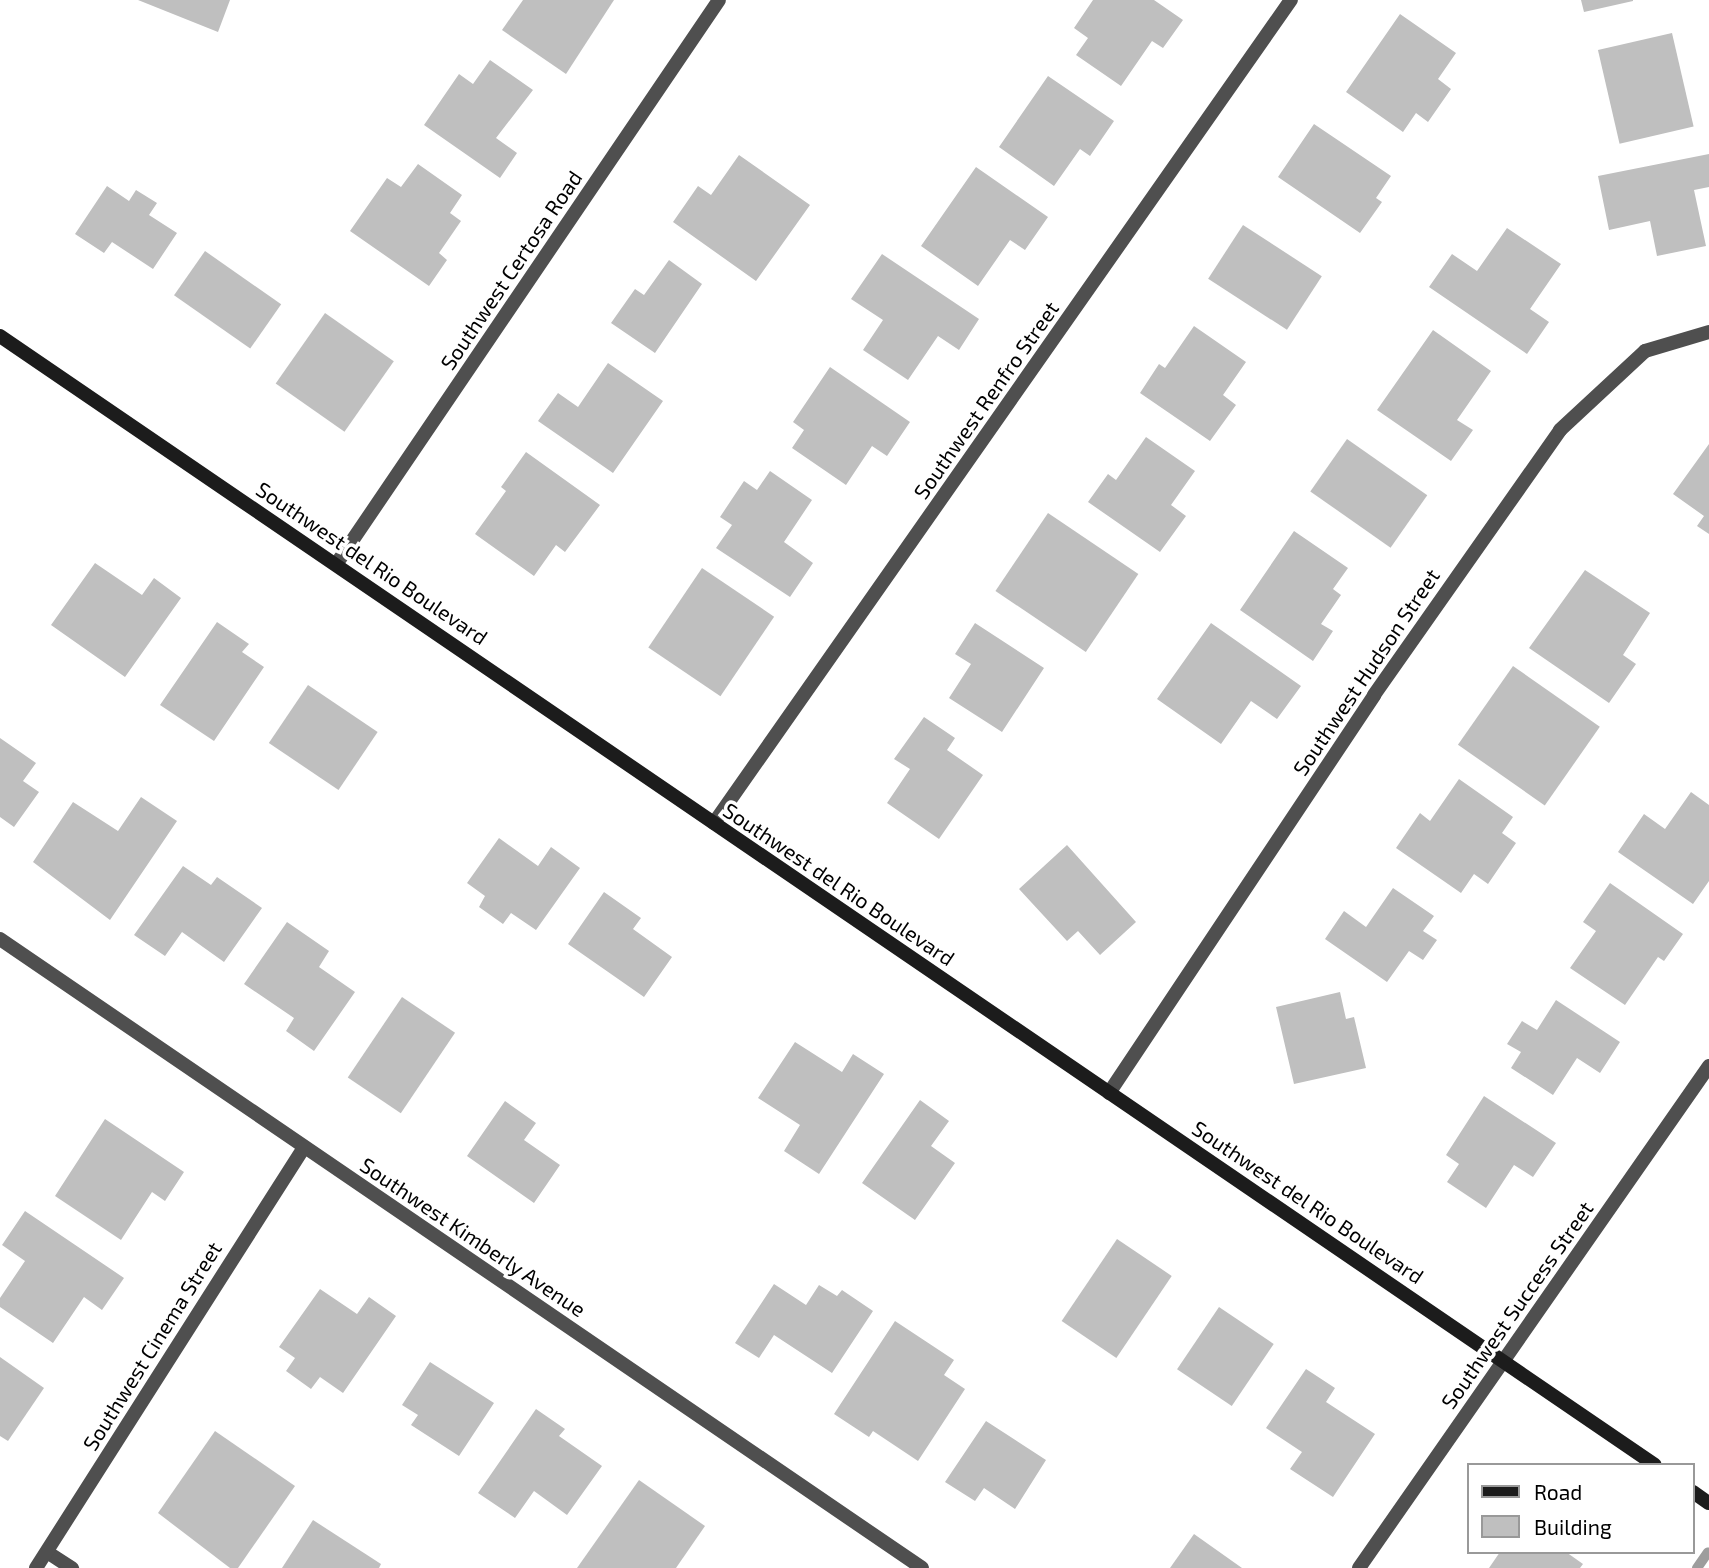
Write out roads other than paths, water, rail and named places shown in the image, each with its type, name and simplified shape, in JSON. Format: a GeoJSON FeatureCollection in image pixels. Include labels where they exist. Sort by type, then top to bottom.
{"type":"FeatureCollection","features":[{"type":"Feature","properties":{"kind":"street","name":"Southwest Certosa Road"},"geometry":{"type":"LineString","coordinates":[[337,564],[719,0]]}},
{"type":"Feature","properties":{"kind":"street","name":"Southwest Renfro Street"},"geometry":{"type":"LineString","coordinates":[[714,823],[1291,0]]}},
{"type":"Feature","properties":{"kind":"street","name":"Southwest Hudson Street"},"geometry":{"type":"LineString","coordinates":[[1109,1093],[1374,695],[1560,430],[1645,351],[1709,332]]}},
{"type":"Feature","properties":{"kind":"street","name":"Southwest del Rio Boulevard"},"geometry":{"type":"LineString","coordinates":[[0,336],[1109,1093],[1504,1359],[1652,1463]]}},
{"type":"Feature","properties":{"kind":"street","name":"Southwest Kimberly Avenue"},"geometry":{"type":"LineString","coordinates":[[0,939],[922,1568]]}},
{"type":"Feature","properties":{"kind":"street","name":"Southwest Success Street"},"geometry":{"type":"LineString","coordinates":[[1359,1568],[1709,1066]]}},
{"type":"Feature","properties":{"kind":"street","name":"Southwest Cinema Street"},"geometry":{"type":"LineString","coordinates":[[36,1568],[304,1147]]}},
{"type":"Feature","properties":{"kind":"street"},"geometry":{"type":"LineString","coordinates":[[47,1552],[72,1568]]}},
{"type":"Feature","properties":{"kind":"waterway"},"geometry":{"type":"LineString","coordinates":[[1697,1568],[1708,1552]]}}]}
